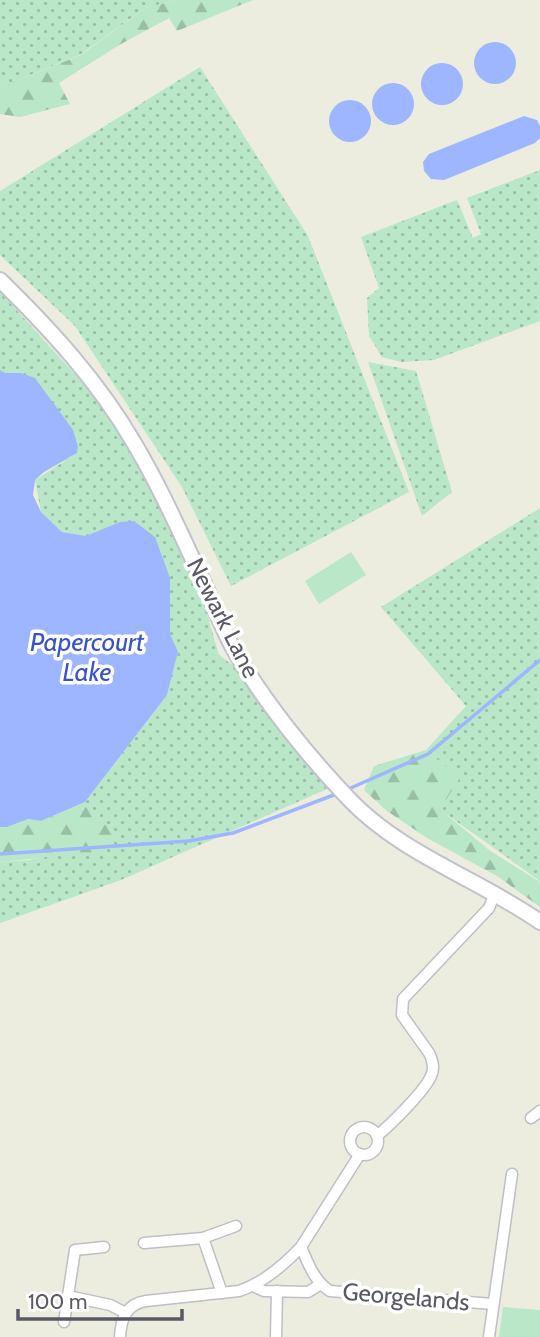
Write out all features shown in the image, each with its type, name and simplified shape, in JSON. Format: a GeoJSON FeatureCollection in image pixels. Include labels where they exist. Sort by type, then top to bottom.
{"type":"FeatureCollection","features":[{"type":"Feature","properties":{"kind":"main road","name":"Newark Lane"},"geometry":{"type":"LineString","coordinates":[[0,280],[64,346],[113,408],[152,474],[234,650],[255,683],[332,780],[373,821],[540,922]]}},
{"type":"Feature","properties":{"kind":"street","name":"Georgelands"},"geometry":{"type":"LineString","coordinates":[[126,1313],[130,1307],[140,1302],[239,1291],[253,1286],[289,1260],[301,1247],[360,1154],[376,1149],[377,1136],[390,1125],[432,1074],[433,1060],[402,1015],[403,999],[489,908],[495,893]]}},
{"type":"Feature","properties":{"kind":"street"},"geometry":{"type":"LineString","coordinates":[[531,1118],[540,1111]]}},
{"type":"Feature","properties":{"kind":"street"},"geometry":{"type":"LineString","coordinates":[[360,1154],[351,1145],[354,1131],[368,1128],[377,1136]]}},
{"type":"Feature","properties":{"kind":"street","name":"Georgelands"},"geometry":{"type":"LineString","coordinates":[[489,1337],[512,1174]]}},
{"type":"Feature","properties":{"kind":"street"},"geometry":{"type":"LineString","coordinates":[[144,1243],[203,1238],[236,1226]]}},
{"type":"Feature","properties":{"kind":"street"},"geometry":{"type":"LineString","coordinates":[[203,1238],[222,1293]]}},
{"type":"Feature","properties":{"kind":"street"},"geometry":{"type":"LineString","coordinates":[[64,1322],[75,1250],[104,1247]]}},
{"type":"Feature","properties":{"kind":"street","name":"Georgelands"},"geometry":{"type":"LineString","coordinates":[[301,1247],[312,1272],[330,1291],[493,1304]]}},
{"type":"Feature","properties":{"kind":"street","name":"Georgelands"},"geometry":{"type":"LineString","coordinates":[[253,1286],[264,1291],[308,1292],[321,1284]]}},
{"type":"Feature","properties":{"kind":"street"},"geometry":{"type":"LineString","coordinates":[[276,1337],[277,1291]]}},
{"type":"Feature","properties":{"kind":"street"},"geometry":{"type":"LineString","coordinates":[[68,1296],[110,1305],[126,1313],[120,1337]]}},
{"type":"Feature","properties":{"kind":"green space"},"geometry":{"type":"Polygon","coordinates":[[[0,0],[177,0],[145,8],[80,55],[0,87],[0,0]]]}},
{"type":"Feature","properties":{"kind":"green space"},"geometry":{"type":"Polygon","coordinates":[[[177,0],[253,0],[177,31],[169,18],[121,44],[59,83],[70,104],[20,117],[0,114],[0,87],[81,55],[145,8],[177,0]]]}},
{"type":"Feature","properties":{"kind":"green space"},"geometry":{"type":"Polygon","coordinates":[[[200,67],[308,236],[409,492],[231,586],[182,487],[75,326],[0,255],[0,191],[200,67]]]}},
{"type":"Feature","properties":{"kind":"green space"},"geometry":{"type":"Polygon","coordinates":[[[540,170],[540,321],[434,360],[401,362],[382,357],[369,336],[367,298],[379,288],[361,237],[457,200],[473,238],[481,234],[467,198],[540,170]]]}},
{"type":"Feature","properties":{"kind":"green space"},"geometry":{"type":"Polygon","coordinates":[[[0,292],[102,404],[148,483],[205,607],[219,655],[239,670],[327,789],[121,880],[0,923],[0,862],[30,860],[117,836],[85,802],[167,695],[178,652],[170,634],[170,578],[86,536],[62,532],[41,512],[35,480],[77,453],[21,373],[5,373],[0,370],[0,292]]]}},
{"type":"Feature","properties":{"kind":"green space"},"geometry":{"type":"Polygon","coordinates":[[[368,362],[416,371],[452,492],[422,516],[368,362]]]}},
{"type":"Feature","properties":{"kind":"green space"},"geometry":{"type":"Polygon","coordinates":[[[540,508],[540,881],[439,809],[459,778],[426,750],[466,706],[381,607],[540,508]]]}},
{"type":"Feature","properties":{"kind":"green space"},"geometry":{"type":"Polygon","coordinates":[[[351,552],[366,575],[319,604],[305,581],[351,552]]]}},
{"type":"Feature","properties":{"kind":"green space"},"geometry":{"type":"Polygon","coordinates":[[[426,750],[460,778],[440,809],[489,850],[540,882],[540,907],[497,876],[427,838],[387,811],[364,790],[374,766],[426,750]]]}},
{"type":"Feature","properties":{"kind":"green space"},"geometry":{"type":"Polygon","coordinates":[[[85,802],[117,836],[98,852],[0,862],[0,827],[28,819],[41,821],[85,802]]]}},
{"type":"Feature","properties":{"kind":"green space"},"geometry":{"type":"Polygon","coordinates":[[[503,1307],[540,1310],[540,1337],[499,1337],[503,1307]]]}},
{"type":"Feature","properties":{"kind":"water"},"geometry":{"type":"Polygon","coordinates":[[[495,42],[510,48],[516,63],[510,78],[495,84],[480,78],[474,63],[480,48],[495,42]]]}},
{"type":"Feature","properties":{"kind":"water"},"geometry":{"type":"Polygon","coordinates":[[[442,63],[457,69],[463,84],[457,99],[442,105],[427,99],[421,84],[427,69],[442,63]]]}},
{"type":"Feature","properties":{"kind":"water"},"geometry":{"type":"Polygon","coordinates":[[[393,83],[408,89],[414,104],[408,119],[393,125],[378,119],[372,104],[378,89],[393,83]]]}},
{"type":"Feature","properties":{"kind":"water"},"geometry":{"type":"Polygon","coordinates":[[[350,100],[365,106],[371,121],[365,136],[350,142],[335,136],[329,121],[335,106],[350,100]]]}},
{"type":"Feature","properties":{"kind":"water"},"geometry":{"type":"Polygon","coordinates":[[[524,116],[537,120],[540,126],[540,138],[535,143],[444,180],[431,179],[424,171],[423,162],[429,154],[524,116]]]}},
{"type":"Feature","properties":{"kind":"water","name":"Papercourt Lake"},"geometry":{"type":"Polygon","coordinates":[[[0,370],[35,378],[73,430],[78,447],[77,453],[35,480],[33,495],[41,512],[62,532],[86,536],[120,522],[134,521],[155,537],[170,578],[170,634],[178,652],[167,695],[85,802],[41,821],[28,819],[7,827],[0,827],[0,370]]]}},
{"type":"Feature","properties":{"kind":"waterway"},"geometry":{"type":"LineString","coordinates":[[346,790],[428,754],[540,660]]}},
{"type":"Feature","properties":{"kind":"waterway"},"geometry":{"type":"LineString","coordinates":[[0,854],[189,841],[233,833],[339,793]]}}]}
